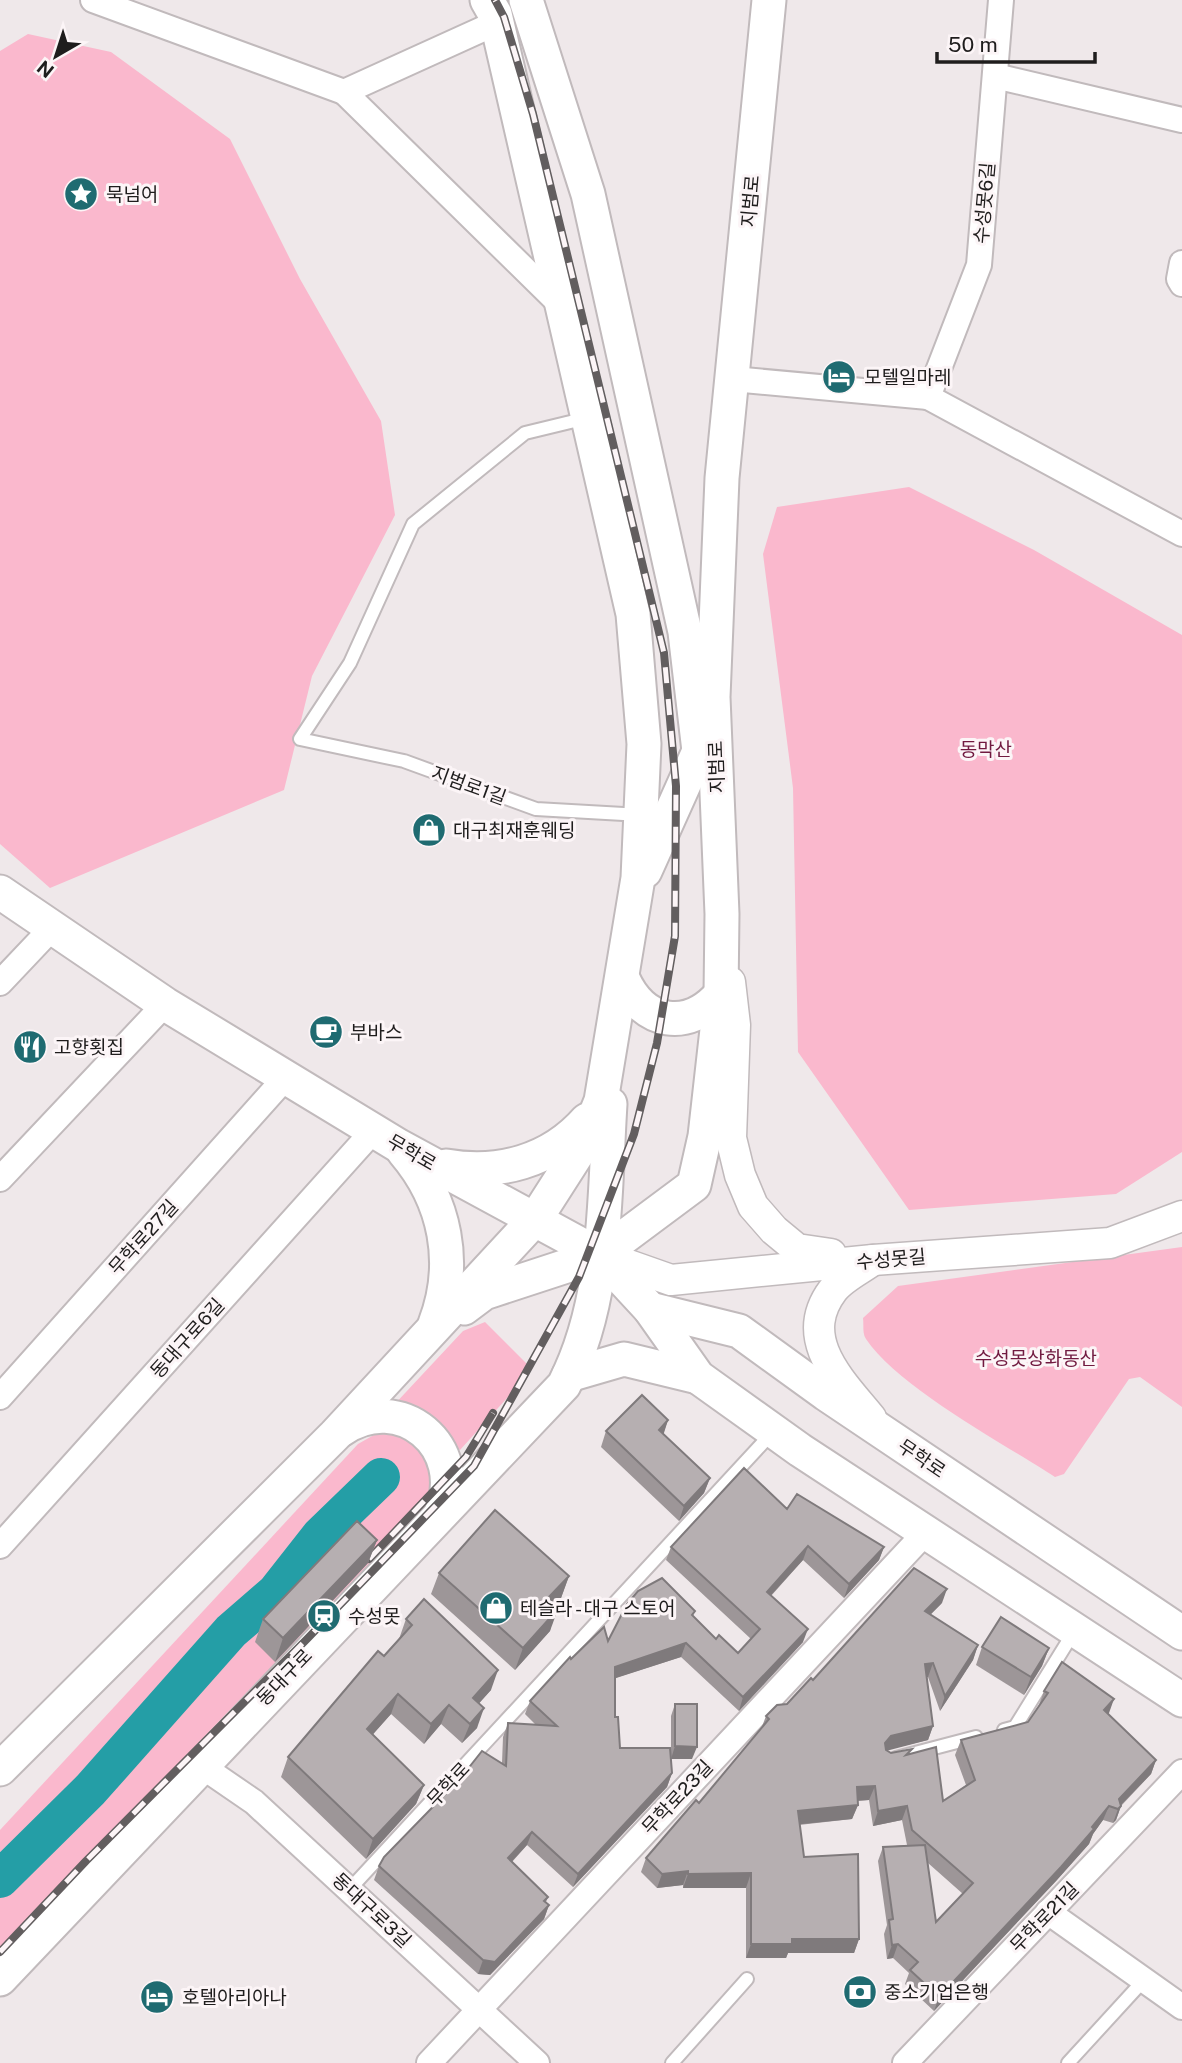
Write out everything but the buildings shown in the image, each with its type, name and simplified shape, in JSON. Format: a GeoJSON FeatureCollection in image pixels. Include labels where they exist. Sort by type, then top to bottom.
{"type":"FeatureCollection","features":[{"type":"Feature","properties":{"kind":"main road","name":"지범로"},"geometry":{"type":"LineString","coordinates":[[431,1333],[484,1293],[600,1255],[694,1185],[705,1136],[721,994],[722,914],[713,697],[722,478],[769,0]]}},
{"type":"Feature","properties":{"kind":"main road"},"geometry":{"type":"LineString","coordinates":[[531,1],[588,194],[685,632],[699,751],[636,891]]}},
{"type":"Feature","properties":{"kind":"main road"},"geometry":{"type":"LineString","coordinates":[[0,1769],[334,1435],[537,1218],[584,1143],[601,1101],[624,979],[636,891],[641,816],[644,744],[633,614],[492,12]]}},
{"type":"Feature","properties":{"kind":"main road","name":"무학로"},"geometry":{"type":"LineString","coordinates":[[0,892],[165,1004],[386,1138],[537,1218],[600,1255],[650,1309],[698,1377],[774,1431],[1182,1700]]}},
{"type":"Feature","properties":{"kind":"main road"},"geometry":{"type":"LineString","coordinates":[[624,979],[640,1005],[668,1018],[698,1014],[721,994]]}},
{"type":"Feature","properties":{"kind":"main road"},"geometry":{"type":"LineString","coordinates":[[600,1255],[615,1023]]}},
{"type":"Feature","properties":{"kind":"main road"},"geometry":{"type":"LineString","coordinates":[[431,1163],[474,1171],[518,1165],[565,1141],[601,1101]]}},
{"type":"Feature","properties":{"kind":"main road"},"geometry":{"type":"LineString","coordinates":[[386,1138],[430,1190],[446,1242],[445,1288],[431,1333]]}},
{"type":"Feature","properties":{"kind":"main road","name":"동대구로"},"geometry":{"type":"LineString","coordinates":[[0,1979],[200,1765],[564,1385],[582,1349],[600,1255]]}},
{"type":"Feature","properties":{"kind":"main road","name":"무학로"},"geometry":{"type":"LineString","coordinates":[[650,1309],[739,1331],[881,1431],[1182,1633]]}},
{"type":"Feature","properties":{"kind":"main road"},"geometry":{"type":"LineString","coordinates":[[569,1375],[624,1359],[698,1377]]}},
{"type":"Feature","properties":{"kind":"main road"},"geometry":{"type":"LineString","coordinates":[[334,1435],[351,1423],[378,1416],[405,1420],[422,1430],[435,1443],[447,1468],[447,1495],[441,1513]]}},
{"type":"Feature","properties":{"kind":"street"},"geometry":{"type":"LineString","coordinates":[[93,0],[344,92],[562,306]]}},
{"type":"Feature","properties":{"kind":"street","name":"수성못6길"},"geometry":{"type":"LineString","coordinates":[[928,397],[979,265],[1001,0]]}},
{"type":"Feature","properties":{"kind":"street"},"geometry":{"type":"LineString","coordinates":[[344,92],[492,12],[531,1]]}},
{"type":"Feature","properties":{"kind":"street"},"geometry":{"type":"LineString","coordinates":[[995,76],[1182,120]]}},
{"type":"Feature","properties":{"kind":"street"},"geometry":{"type":"LineString","coordinates":[[1182,263],[1179,279],[1182,284]]}},
{"type":"Feature","properties":{"kind":"street"},"geometry":{"type":"LineString","coordinates":[[733,379],[928,397],[1180,530]]}},
{"type":"Feature","properties":{"kind":"street"},"geometry":{"type":"LineString","coordinates":[[722,914],[735,1025],[731,1138],[753,1206],[774,1230],[797,1249],[873,1260]]}},
{"type":"Feature","properties":{"kind":"street"},"geometry":{"type":"LineString","coordinates":[[0,983],[52,928]]}},
{"type":"Feature","properties":{"kind":"street"},"geometry":{"type":"LineString","coordinates":[[0,1179],[165,1004]]}},
{"type":"Feature","properties":{"kind":"street","name":"무학로27길"},"geometry":{"type":"LineString","coordinates":[[0,1397],[286,1077]]}},
{"type":"Feature","properties":{"kind":"street","name":"동대구로6길"},"geometry":{"type":"LineString","coordinates":[[0,1546],[386,1138]]}},
{"type":"Feature","properties":{"kind":"street","name":"수성못길"},"geometry":{"type":"LineString","coordinates":[[600,1255],[671,1280],[873,1260],[1110,1243],[1182,1216]]}},
{"type":"Feature","properties":{"kind":"street"},"geometry":{"type":"LineString","coordinates":[[873,1260],[834,1289],[821,1314],[818,1339],[828,1365],[881,1431]]}},
{"type":"Feature","properties":{"kind":"street","name":"무학로23길"},"geometry":{"type":"LineString","coordinates":[[429,2063],[926,1532]]}},
{"type":"Feature","properties":{"kind":"street","name":"동대구로3길"},"geometry":{"type":"LineString","coordinates":[[200,1765],[254,1802],[537,2063]]}},
{"type":"Feature","properties":{"kind":"street","name":"무학로21길"},"geometry":{"type":"LineString","coordinates":[[905,2063],[1182,1772]]}},
{"type":"Feature","properties":{"kind":"street"},"geometry":{"type":"LineString","coordinates":[[1048,1912],[1182,2007]]}},
{"type":"Feature","properties":{"kind":"lane","name":"지범로1길"},"geometry":{"type":"LineString","coordinates":[[588,418],[525,433],[413,524],[350,663],[300,739],[404,761],[536,809],[641,816]]}},
{"type":"Feature","properties":{"kind":"lane","name":"무학로"},"geometry":{"type":"LineString","coordinates":[[349,1890],[774,1431]]}},
{"type":"Feature","properties":{"kind":"lane"},"geometry":{"type":"LineString","coordinates":[[888,1759],[1016,1727],[1075,1630]]}},
{"type":"Feature","properties":{"kind":"lane"},"geometry":{"type":"LineString","coordinates":[[672,2063],[747,1979]]}},
{"type":"Feature","properties":{"kind":"lane"},"geometry":{"type":"LineString","coordinates":[[1068,2063],[1144,1980]]}},
{"type":"Feature","properties":{"kind":"green space"},"geometry":{"type":"Polygon","coordinates":[[[28,34],[111,52],[230,139],[300,279],[381,421],[395,515],[312,676],[284,790],[50,888],[0,844],[0,51],[28,34]]]}},
{"type":"Feature","properties":{"kind":"green space","name":"동막산"},"geometry":{"type":"Polygon","coordinates":[[[909,487],[1034,550],[1182,635],[1182,1152],[1116,1194],[909,1210],[798,1052],[793,788],[763,554],[777,507],[909,487]]]}},
{"type":"Feature","properties":{"kind":"green space","name":"수성못상화동산"},"geometry":{"type":"Polygon","coordinates":[[[1182,1247],[1182,1407],[1140,1377],[1129,1379],[1064,1474],[1055,1477],[926,1395],[881,1357],[864,1334],[863,1318],[898,1286],[1182,1247]]]}},
{"type":"Feature","properties":{"kind":"green space"},"geometry":{"type":"Polygon","coordinates":[[[485,1322],[527,1364],[516,1388],[460,1450],[418,1412],[392,1407],[463,1331],[485,1322]]]}},
{"type":"Feature","properties":{"kind":"green space"},"geometry":{"type":"Polygon","coordinates":[[[381,1431],[411,1434],[437,1472],[428,1505],[0,1948],[0,1830],[358,1444],[381,1431]]]}},
{"type":"Feature","properties":{"kind":"waterway"},"geometry":{"type":"LineString","coordinates":[[0,1879],[90,1790],[231,1631],[276,1592],[320,1536],[381,1477]]}},
{"type":"Feature","properties":{"kind":"railway"},"geometry":{"type":"LineString","coordinates":[[0,1952],[474,1466],[579,1277],[634,1134],[657,1043],[675,936],[676,786],[664,653],[533,114],[504,17],[495,0]]}},
{"type":"Feature","properties":{"kind":"railway"},"geometry":{"type":"LineString","coordinates":[[369,1559],[466,1457],[493,1413]]}},
{"type":"Feature","properties":{"kind":"place","name":"묵넘어"},"geometry":{"type":"Point","coordinates":[81,194]}},
{"type":"Feature","properties":{"kind":"place","name":"모텔일마레"},"geometry":{"type":"Point","coordinates":[839,377]}},
{"type":"Feature","properties":{"kind":"place","name":"대구최재훈웨딩"},"geometry":{"type":"Point","coordinates":[429,830]}},
{"type":"Feature","properties":{"kind":"place","name":"부바스"},"geometry":{"type":"Point","coordinates":[326,1032]}},
{"type":"Feature","properties":{"kind":"place","name":"고향횟집"},"geometry":{"type":"Point","coordinates":[30,1047]}},
{"type":"Feature","properties":{"kind":"place","name":"테슬라 - 대구 스토어"},"geometry":{"type":"Point","coordinates":[496,1608]}},
{"type":"Feature","properties":{"kind":"place","name":"수성못"},"geometry":{"type":"Point","coordinates":[324,1616]}},
{"type":"Feature","properties":{"kind":"place","name":"중소기업은행"},"geometry":{"type":"Point","coordinates":[860,1992]}},
{"type":"Feature","properties":{"kind":"place","name":"호텔아리아나"},"geometry":{"type":"Point","coordinates":[157,1997]}}]}
